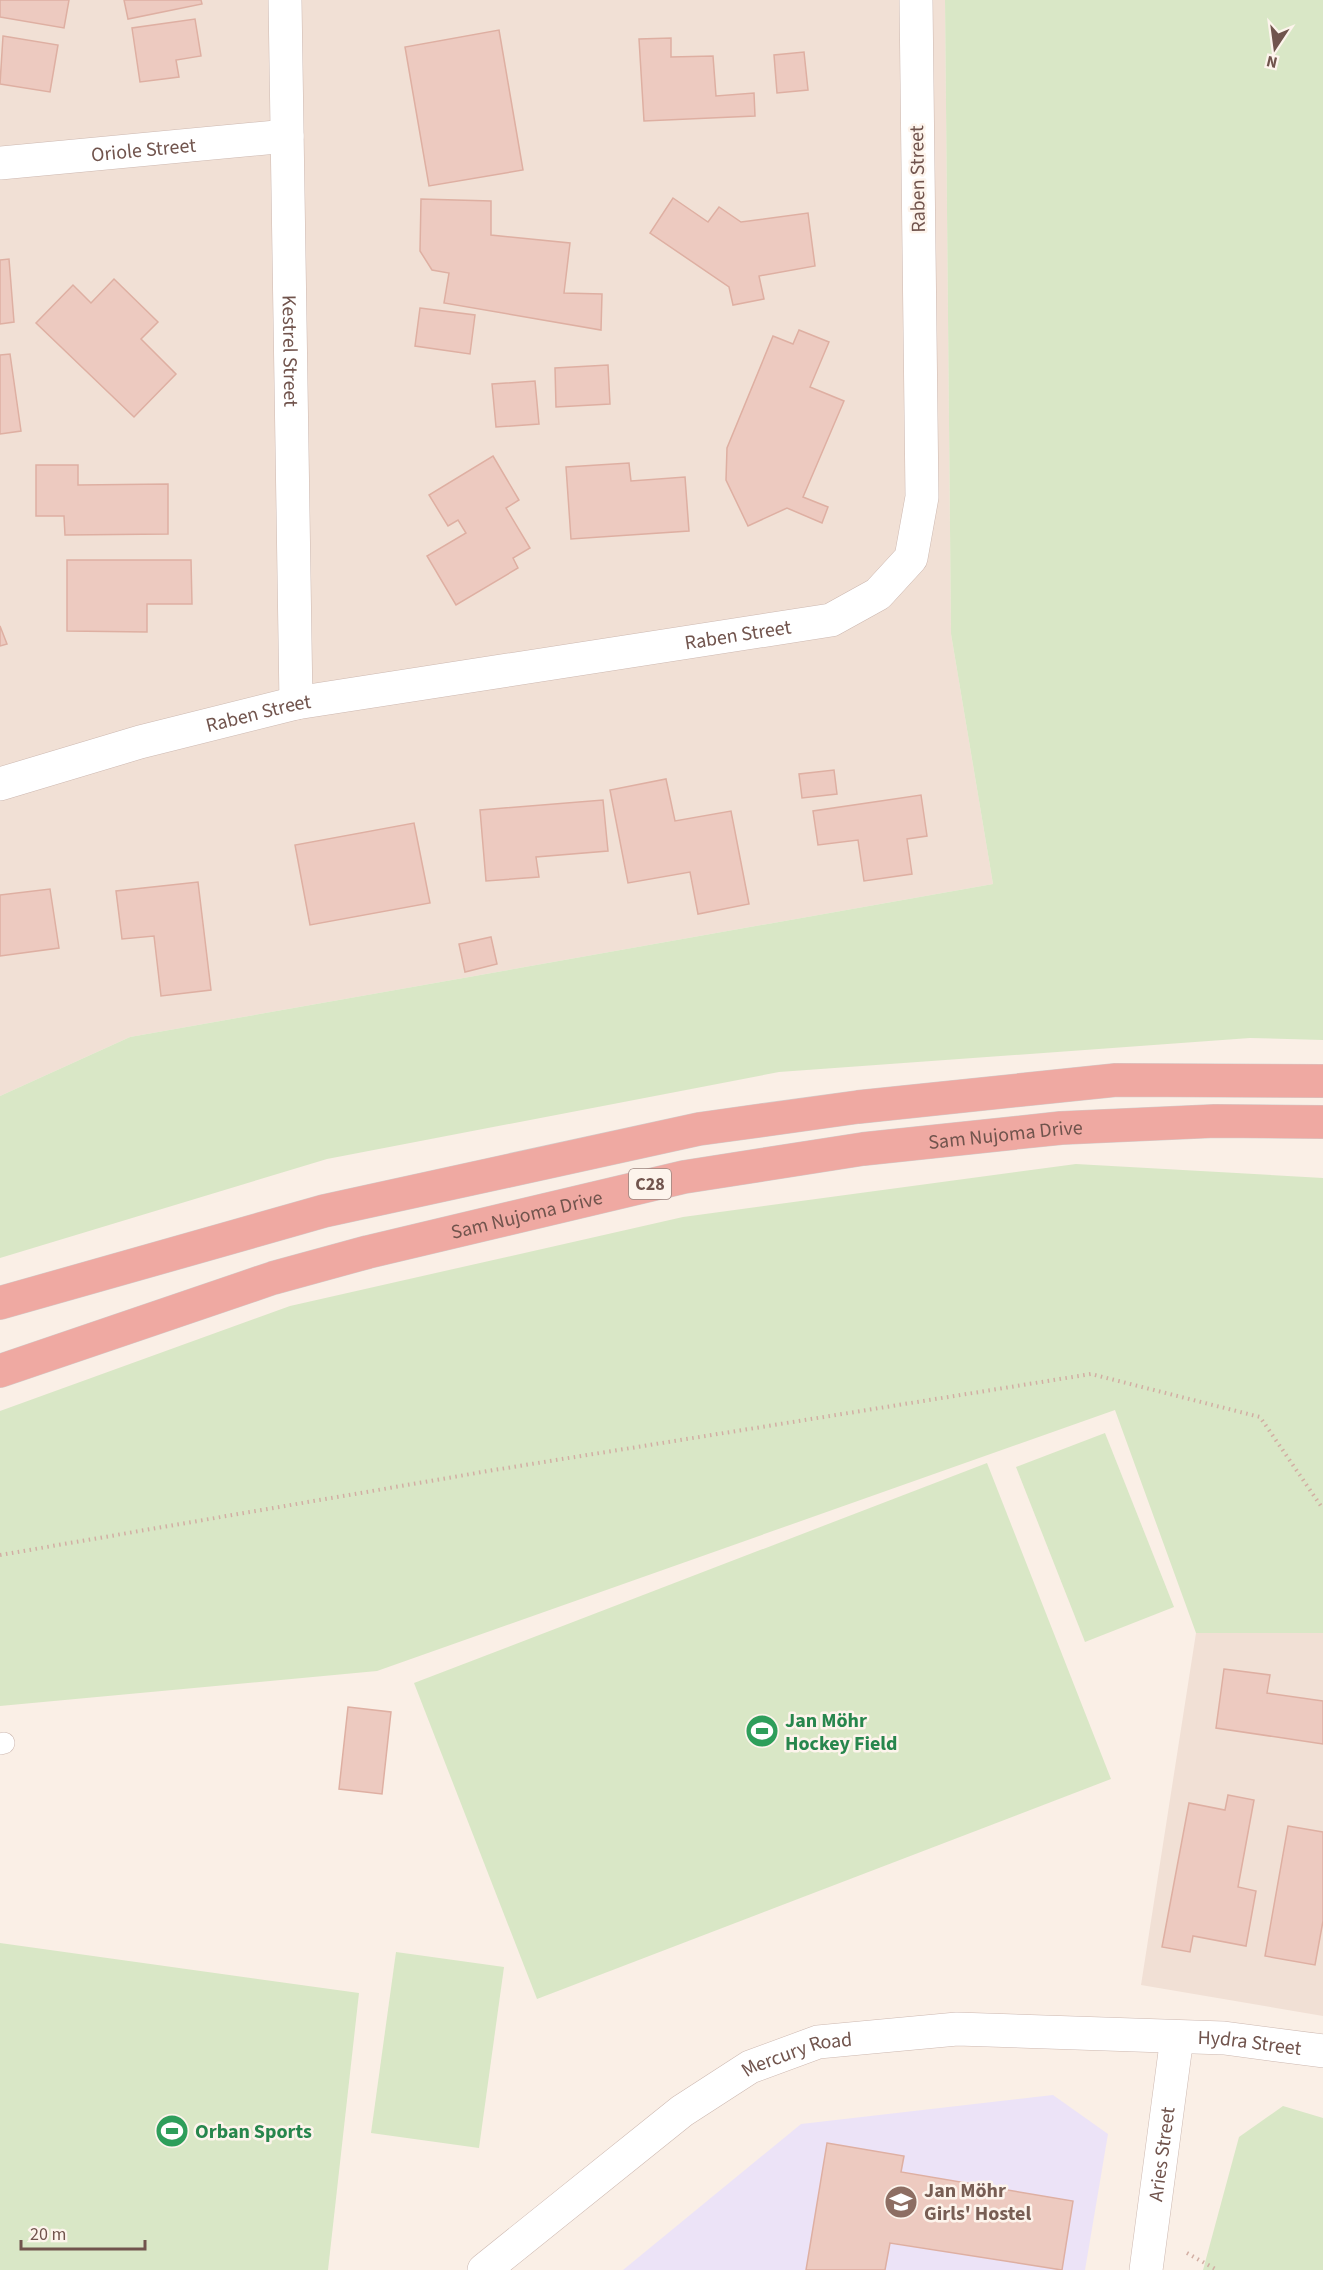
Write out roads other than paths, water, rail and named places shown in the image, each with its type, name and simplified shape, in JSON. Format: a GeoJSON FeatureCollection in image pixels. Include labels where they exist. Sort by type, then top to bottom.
{"type":"FeatureCollection","features":[{"type":"Feature","properties":{"kind":"highway","name":"C28"},"geometry":{"type":"LineString","coordinates":[[0,1303],[324,1210],[699,1129],[858,1107],[1116,1080],[1323,1081]]}},
{"type":"Feature","properties":{"kind":"highway","name":"Sam Nujoma Drive"},"geometry":{"type":"LineString","coordinates":[[0,1371],[283,1275],[390,1246],[684,1177],[863,1149],[1062,1128],[1215,1121],[1323,1122]]}},
{"type":"Feature","properties":{"kind":"street","name":"Kestrel Street"},"geometry":{"type":"LineString","coordinates":[[285,0],[296,703]]}},
{"type":"Feature","properties":{"kind":"street","name":"Raben Street"},"geometry":{"type":"LineString","coordinates":[[0,784],[140,742],[296,703],[831,620],[878,594],[911,558],[922,497],[916,0]]}},
{"type":"Feature","properties":{"kind":"street","name":"Oriole Street"},"geometry":{"type":"LineString","coordinates":[[0,163],[287,136]]}},
{"type":"Feature","properties":{"kind":"street","name":"Mercury Road"},"geometry":{"type":"LineString","coordinates":[[484,2270],[682,2111],[750,2067],[818,2042],[957,2030],[1177,2037]]}},
{"type":"Feature","properties":{"kind":"street","name":"Hydra Street"},"geometry":{"type":"LineString","coordinates":[[1177,2037],[1256,2040],[1323,2051]]}},
{"type":"Feature","properties":{"kind":"street","name":"Aries Street"},"geometry":{"type":"LineString","coordinates":[[1146,2270],[1177,2037]]}},
{"type":"Feature","properties":{"kind":"place","name":"Jan Möhr Hockey Field"},"geometry":{"type":"Point","coordinates":[762,1731]}},
{"type":"Feature","properties":{"kind":"place","name":"Orban Sports"},"geometry":{"type":"Point","coordinates":[172,2131]}},
{"type":"Feature","properties":{"kind":"place","name":"Jan Möhr Girls' Hostel"},"geometry":{"type":"Point","coordinates":[901,2202]}}]}
